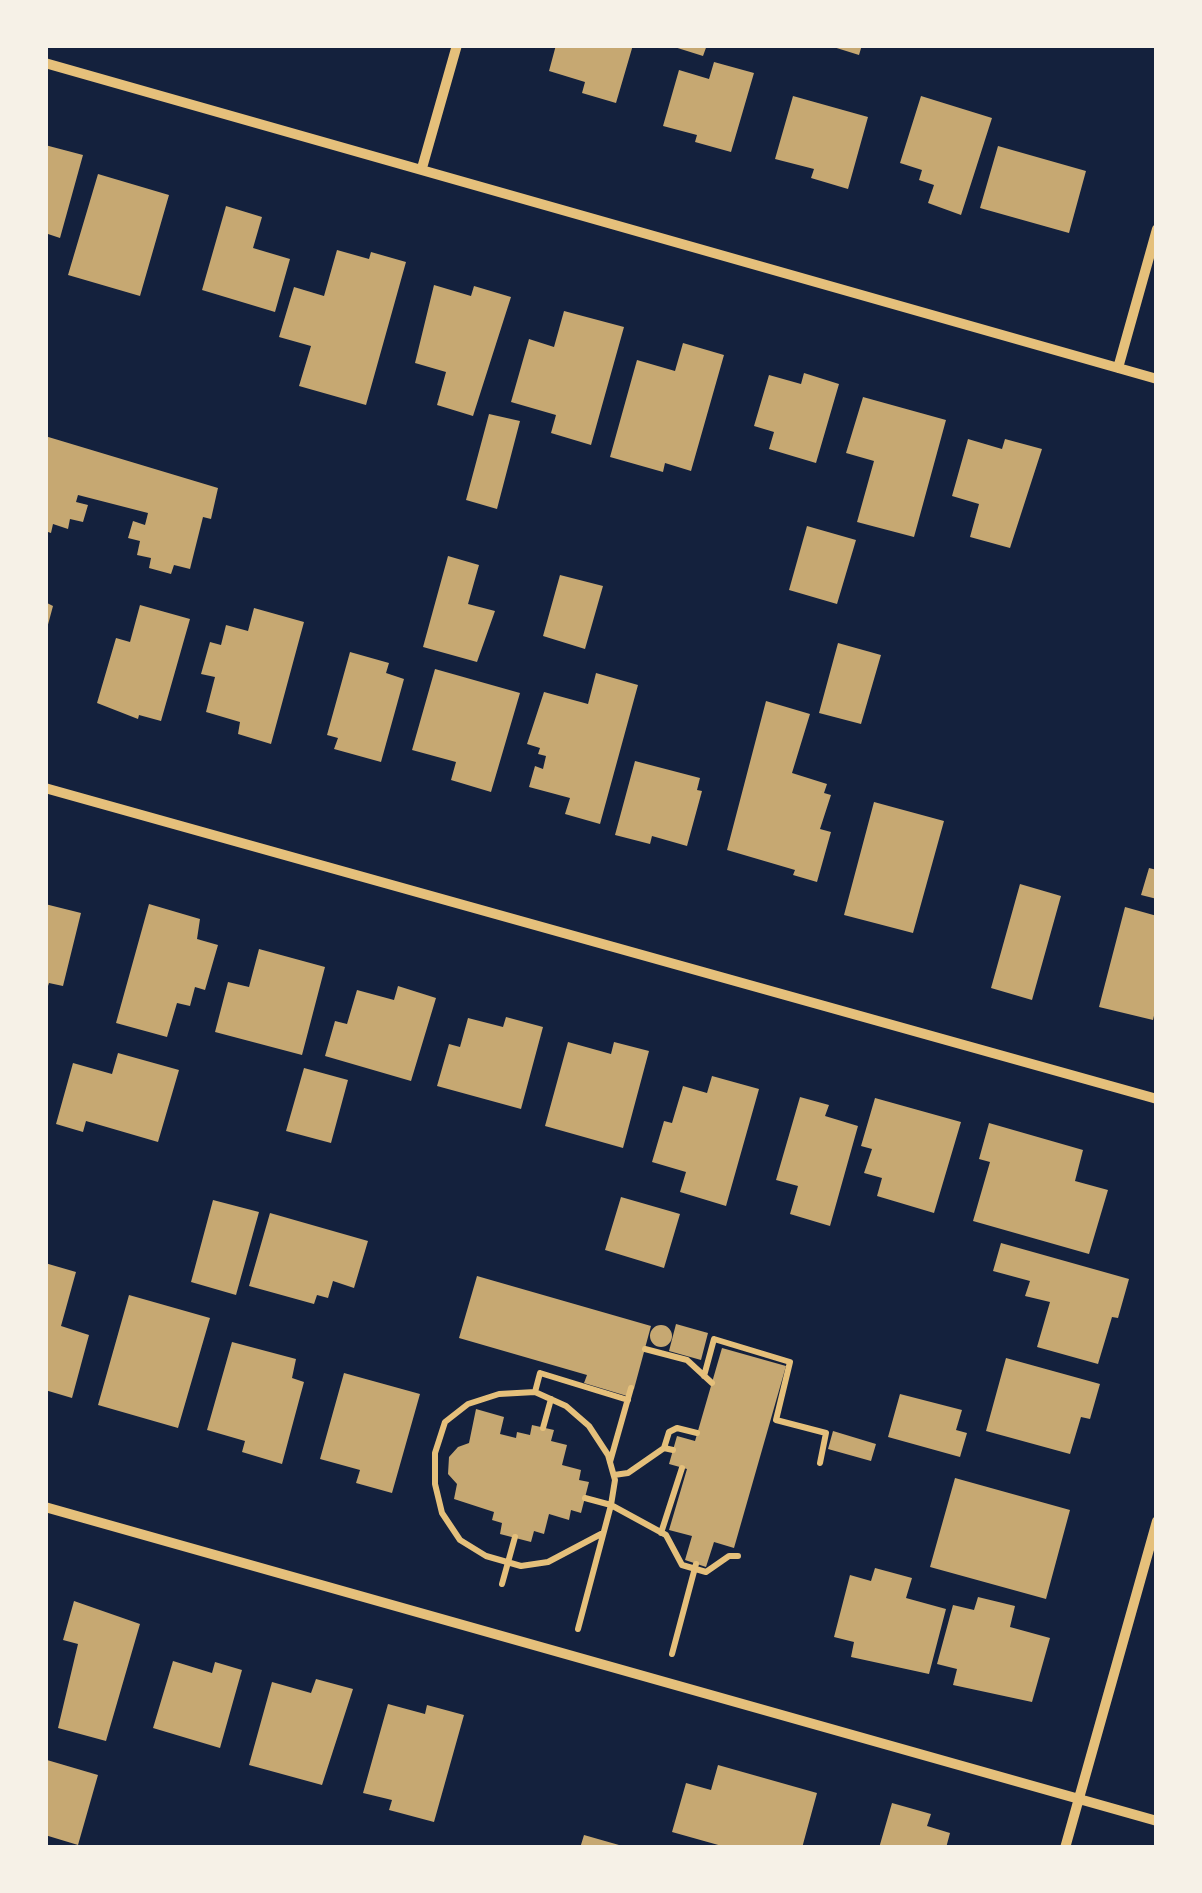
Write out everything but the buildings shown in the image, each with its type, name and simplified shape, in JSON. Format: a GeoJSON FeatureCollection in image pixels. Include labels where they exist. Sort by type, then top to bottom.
{"type":"FeatureCollection","features":[{"type":"Feature","properties":{"kind":"street"},"geometry":{"type":"LineString","coordinates":[[422,168],[457,45]]}},
{"type":"Feature","properties":{"kind":"street"},"geometry":{"type":"LineString","coordinates":[[45,63],[1157,379]]}},
{"type":"Feature","properties":{"kind":"street"},"geometry":{"type":"LineString","coordinates":[[1118,368],[1157,229]]}},
{"type":"Feature","properties":{"kind":"street"},"geometry":{"type":"LineString","coordinates":[[45,788],[1157,1099]]}},
{"type":"Feature","properties":{"kind":"street"},"geometry":{"type":"LineString","coordinates":[[45,1507],[1157,1822]]}},
{"type":"Feature","properties":{"kind":"street"},"geometry":{"type":"LineString","coordinates":[[1065,1848],[1157,1520]]}},
{"type":"Feature","properties":{"kind":"path"},"geometry":{"type":"LineString","coordinates":[[704,1376],[714,1339],[790,1362],[776,1420],[826,1433],[820,1463]]}},
{"type":"Feature","properties":{"kind":"path"},"geometry":{"type":"LineString","coordinates":[[645,1349],[691,1360],[712,1383]]}},
{"type":"Feature","properties":{"kind":"path"},"geometry":{"type":"LineString","coordinates":[[536,1392],[540,1373],[628,1400]]}},
{"type":"Feature","properties":{"kind":"path"},"geometry":{"type":"LineString","coordinates":[[610,1464],[631,1388]]}},
{"type":"Feature","properties":{"kind":"path"},"geometry":{"type":"LineString","coordinates":[[571,1655],[611,1505],[610,1464],[589,1426],[536,1392],[499,1394],[468,1404],[445,1422],[434,1452],[434,1484],[442,1513],[460,1540],[508,1564],[548,1562],[602,1534]]}},
{"type":"Feature","properties":{"kind":"path"},"geometry":{"type":"LineString","coordinates":[[543,1428],[550,1399]]}},
{"type":"Feature","properties":{"kind":"path"},"geometry":{"type":"LineString","coordinates":[[613,1475],[628,1473],[669,1449],[670,1432],[677,1428],[697,1433]]}},
{"type":"Feature","properties":{"kind":"path"},"geometry":{"type":"LineString","coordinates":[[662,1533],[682,1468]]}},
{"type":"Feature","properties":{"kind":"path"},"geometry":{"type":"LineString","coordinates":[[585,1498],[611,1505],[662,1533],[682,1565],[706,1572],[729,1556],[738,1556]]}},
{"type":"Feature","properties":{"kind":"path"},"geometry":{"type":"LineString","coordinates":[[502,1584],[514,1537]]}},
{"type":"Feature","properties":{"kind":"path"},"geometry":{"type":"LineString","coordinates":[[665,1682],[695,1567]]}}]}
